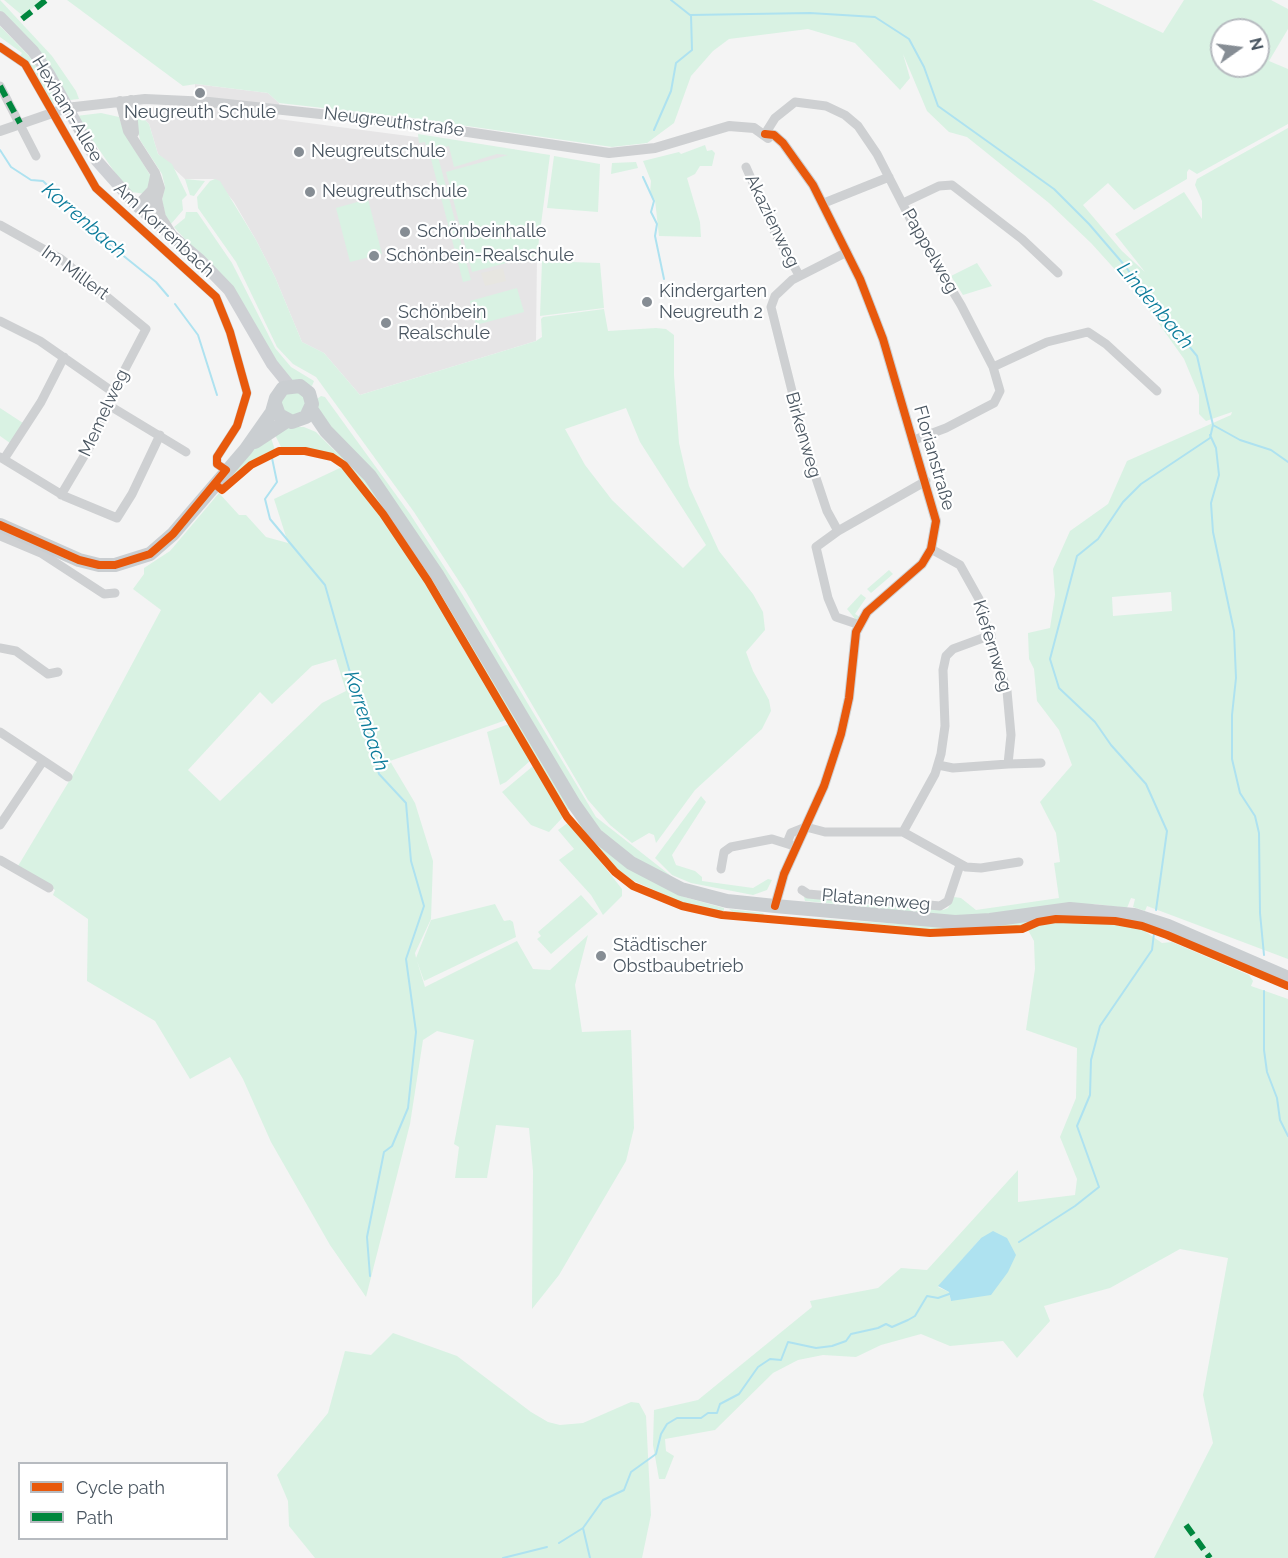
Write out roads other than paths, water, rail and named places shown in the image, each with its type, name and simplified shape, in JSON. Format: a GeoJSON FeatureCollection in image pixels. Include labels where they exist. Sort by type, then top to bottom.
{"type":"FeatureCollection","features":[{"type":"Feature","properties":{"kind":"main road","name":"Hexham-Allee"},"geometry":{"type":"LineString","coordinates":[[0,17],[33,51],[49,74],[98,161],[139,208],[173,236],[229,290],[272,364],[289,386]]}},
{"type":"Feature","properties":{"kind":"main road","name":"Hexham-Allee"},"geometry":{"type":"LineString","coordinates":[[272,364],[275,400]]}},
{"type":"Feature","properties":{"kind":"main road"},"geometry":{"type":"LineString","coordinates":[[0,525],[78,560],[99,565],[115,565],[136,560],[161,546],[246,449],[272,412],[275,400],[283,388],[300,386],[309,393],[311,409],[326,432],[370,476],[438,576],[574,804],[596,835],[631,863],[681,889],[728,901],[775,906],[964,922],[1071,909],[1134,915],[1168,926],[1288,978]]}},
{"type":"Feature","properties":{"kind":"main road"},"geometry":{"type":"LineString","coordinates":[[275,400],[279,415],[287,421]]}},
{"type":"Feature","properties":{"kind":"main road"},"geometry":{"type":"LineString","coordinates":[[302,420],[311,409]]}},
{"type":"Feature","properties":{"kind":"main road"},"geometry":{"type":"LineString","coordinates":[[246,449],[287,421],[302,420],[326,432]]}},
{"type":"Feature","properties":{"kind":"street"},"geometry":{"type":"LineString","coordinates":[[0,47],[25,64],[57,111]]}},
{"type":"Feature","properties":{"kind":"street"},"geometry":{"type":"LineString","coordinates":[[0,86],[36,156]]}},
{"type":"Feature","properties":{"kind":"street","name":"Neugreuthstraße"},"geometry":{"type":"LineString","coordinates":[[0,131],[75,107],[125,100],[178,99],[324,113],[609,153],[655,148],[729,126],[754,128],[765,134]]}},
{"type":"Feature","properties":{"kind":"street"},"geometry":{"type":"LineString","coordinates":[[125,100],[128,131],[155,173],[160,188],[157,199],[152,205],[139,208]]}},
{"type":"Feature","properties":{"kind":"street","name":"Pappelweg"},"geometry":{"type":"LineString","coordinates":[[765,134],[775,118],[795,102],[826,106],[845,115],[858,126],[889,177],[993,367],[1000,391],[994,403],[943,429],[914,440]]}},
{"type":"Feature","properties":{"kind":"street","name":"Am Korrenbach"},"geometry":{"type":"LineString","coordinates":[[57,111],[96,188],[216,297],[230,332],[247,393],[237,426],[217,456],[217,464],[226,470]]}},
{"type":"Feature","properties":{"kind":"street","name":"Florianstraße"},"geometry":{"type":"LineString","coordinates":[[765,134],[774,135],[824,203],[847,252],[883,339],[936,521],[931,549],[922,564],[867,612],[856,632],[851,683],[841,734],[824,786],[806,827],[792,846],[775,906]]}},
{"type":"Feature","properties":{"kind":"street","name":"Akazienweg"},"geometry":{"type":"LineString","coordinates":[[746,168],[775,233],[799,275]]}},
{"type":"Feature","properties":{"kind":"street"},"geometry":{"type":"LineString","coordinates":[[139,208],[152,190],[155,173]]}},
{"type":"Feature","properties":{"kind":"street"},"geometry":{"type":"LineString","coordinates":[[824,203],[889,177]]}},
{"type":"Feature","properties":{"kind":"street"},"geometry":{"type":"LineString","coordinates":[[903,203],[939,186],[952,185],[1022,239],[1058,273]]}},
{"type":"Feature","properties":{"kind":"street"},"geometry":{"type":"LineString","coordinates":[[157,199],[161,217],[173,236]]}},
{"type":"Feature","properties":{"kind":"street","name":"Im Millert"},"geometry":{"type":"LineString","coordinates":[[0,225],[61,259],[146,329]]}},
{"type":"Feature","properties":{"kind":"street","name":"Birkenweg"},"geometry":{"type":"LineString","coordinates":[[838,531],[827,511],[807,451],[772,314],[775,296],[799,275],[847,252]]}},
{"type":"Feature","properties":{"kind":"street"},"geometry":{"type":"LineString","coordinates":[[0,333],[3,322],[64,357],[113,392]]}},
{"type":"Feature","properties":{"kind":"street","name":"Memelweg"},"geometry":{"type":"LineString","coordinates":[[61,495],[90,446],[110,406],[113,392],[146,329]]}},
{"type":"Feature","properties":{"kind":"street"},"geometry":{"type":"LineString","coordinates":[[993,367],[1047,342],[1088,332],[1106,344],[1157,391]]}},
{"type":"Feature","properties":{"kind":"street"},"geometry":{"type":"LineString","coordinates":[[64,357],[41,402],[2,458],[61,495],[117,518],[132,494],[160,435]]}},
{"type":"Feature","properties":{"kind":"street"},"geometry":{"type":"LineString","coordinates":[[110,406],[186,452]]}},
{"type":"Feature","properties":{"kind":"street","name":"Florianstraße"},"geometry":{"type":"LineString","coordinates":[[838,531],[926,481]]}},
{"type":"Feature","properties":{"kind":"street"},"geometry":{"type":"LineString","coordinates":[[838,531],[818,544],[815,550],[833,614],[839,620],[860,625]]}},
{"type":"Feature","properties":{"kind":"street"},"geometry":{"type":"LineString","coordinates":[[0,536],[41,553],[104,594],[115,593]]}},
{"type":"Feature","properties":{"kind":"street","name":"Kiefernweg"},"geometry":{"type":"LineString","coordinates":[[931,549],[952,559],[966,573],[991,635],[1009,704],[1011,735],[1008,764]]}},
{"type":"Feature","properties":{"kind":"street"},"geometry":{"type":"LineString","coordinates":[[903,832],[938,765],[945,726],[943,670],[946,656],[953,649],[991,635]]}},
{"type":"Feature","properties":{"kind":"street"},"geometry":{"type":"LineString","coordinates":[[0,648],[16,651],[48,675],[58,672]]}},
{"type":"Feature","properties":{"kind":"street"},"geometry":{"type":"LineString","coordinates":[[0,732],[68,777]]}},
{"type":"Feature","properties":{"kind":"street"},"geometry":{"type":"LineString","coordinates":[[0,825],[43,761]]}},
{"type":"Feature","properties":{"kind":"street"},"geometry":{"type":"LineString","coordinates":[[938,765],[953,768],[1041,763]]}},
{"type":"Feature","properties":{"kind":"street"},"geometry":{"type":"LineString","coordinates":[[806,827],[825,832],[903,832],[960,865],[974,869],[1019,862]]}},
{"type":"Feature","properties":{"kind":"street"},"geometry":{"type":"LineString","coordinates":[[721,869],[724,852],[731,847],[771,839],[792,846]]}},
{"type":"Feature","properties":{"kind":"street"},"geometry":{"type":"LineString","coordinates":[[0,860],[49,888]]}},
{"type":"Feature","properties":{"kind":"street","name":"Platanenweg"},"geometry":{"type":"LineString","coordinates":[[802,890],[808,894],[940,906],[948,901],[960,865]]}},
{"type":"Feature","properties":{"kind":"water"},"geometry":{"type":"Polygon","coordinates":[[[993,1231],[1007,1238],[1016,1255],[1008,1272],[991,1295],[951,1301],[949,1292],[938,1286],[981,1238],[993,1231]]]}},
{"type":"Feature","properties":{"kind":"waterway","name":"Lindenbach"},"geometry":{"type":"LineString","coordinates":[[671,0],[690,15],[810,13],[875,17],[909,39],[924,67],[938,106],[1054,189],[1089,224],[1126,267],[1158,315],[1175,329],[1197,356],[1213,425],[1210,438],[1141,484],[1123,502],[1098,539],[1077,556],[1050,659],[1059,688],[1095,722],[1111,745],[1146,784],[1167,831],[1156,910]]}},
{"type":"Feature","properties":{"kind":"waterway"},"geometry":{"type":"LineString","coordinates":[[654,130],[671,91],[676,63],[692,50],[691,15]]}},
{"type":"Feature","properties":{"kind":"waterway","name":"Korrenbach"},"geometry":{"type":"LineString","coordinates":[[0,150],[11,167],[31,180],[43,181],[100,237],[156,282],[168,296]]}},
{"type":"Feature","properties":{"kind":"waterway"},"geometry":{"type":"LineString","coordinates":[[643,177],[654,201],[651,212],[657,224],[655,236],[664,279]]}},
{"type":"Feature","properties":{"kind":"waterway","name":"Korrenbach"},"geometry":{"type":"LineString","coordinates":[[175,304],[198,335],[217,395]]}},
{"type":"Feature","properties":{"kind":"waterway"},"geometry":{"type":"LineString","coordinates":[[1213,425],[1240,440],[1271,450],[1288,462]]}},
{"type":"Feature","properties":{"kind":"waterway"},"geometry":{"type":"LineString","coordinates":[[1210,435],[1216,448],[1219,475],[1211,503],[1213,532],[1234,631],[1236,678],[1232,715],[1232,759],[1240,793],[1255,816],[1259,833],[1260,913],[1264,955]]}},
{"type":"Feature","properties":{"kind":"waterway","name":"Korrenbach"},"geometry":{"type":"LineString","coordinates":[[272,458],[277,482],[265,499],[270,519],[325,585],[379,774],[406,803],[411,861],[424,906],[406,959],[416,1032],[408,1108],[392,1146],[384,1152],[367,1237],[370,1276]]}},
{"type":"Feature","properties":{"kind":"waterway","name":"Lindenbach"},"geometry":{"type":"LineString","coordinates":[[1019,1242],[1075,1206],[1099,1187],[1077,1126],[1090,1095],[1091,1060],[1100,1026],[1152,950],[1154,933]]}},
{"type":"Feature","properties":{"kind":"waterway"},"geometry":{"type":"LineString","coordinates":[[1264,991],[1264,1050],[1267,1072],[1277,1098],[1280,1120],[1288,1136]]}},
{"type":"Feature","properties":{"kind":"waterway","name":"Lindenbach"},"geometry":{"type":"LineString","coordinates":[[583,1528],[603,1500],[624,1490],[631,1472],[656,1454],[661,1434],[667,1424],[677,1418],[701,1418],[708,1413],[717,1413],[720,1404],[739,1394],[758,1367],[770,1359],[781,1360],[788,1342],[816,1348],[832,1346],[846,1341],[851,1334],[886,1324],[892,1327],[908,1320],[915,1316],[927,1296],[938,1298],[952,1293]]}},
{"type":"Feature","properties":{"kind":"waterway"},"geometry":{"type":"LineString","coordinates":[[583,1528],[590,1558]]}},
{"type":"Feature","properties":{"kind":"waterway"},"geometry":{"type":"LineString","coordinates":[[559,1543],[583,1528]]}},
{"type":"Feature","properties":{"kind":"waterway"},"geometry":{"type":"LineString","coordinates":[[503,1558],[547,1547]]}},
{"type":"Feature","properties":{"kind":"place","name":"Neugreuth Schule"},"geometry":{"type":"Point","coordinates":[200,93]}},
{"type":"Feature","properties":{"kind":"place","name":"Neugreutschule"},"geometry":{"type":"Point","coordinates":[299,152]}},
{"type":"Feature","properties":{"kind":"place","name":"Neugreuthschule"},"geometry":{"type":"Point","coordinates":[310,192]}},
{"type":"Feature","properties":{"kind":"place","name":"Schönbeinhalle"},"geometry":{"type":"Point","coordinates":[405,232]}},
{"type":"Feature","properties":{"kind":"place","name":"Schönbein-Realschule"},"geometry":{"type":"Point","coordinates":[374,256]}},
{"type":"Feature","properties":{"kind":"place","name":"Kindergarten Neugreuth 2"},"geometry":{"type":"Point","coordinates":[647,302]}},
{"type":"Feature","properties":{"kind":"place","name":"Schönbein Realschule"},"geometry":{"type":"Point","coordinates":[386,323]}},
{"type":"Feature","properties":{"kind":"place","name":"Städtischer Obstbaubetrieb"},"geometry":{"type":"Point","coordinates":[601,956]}}]}
